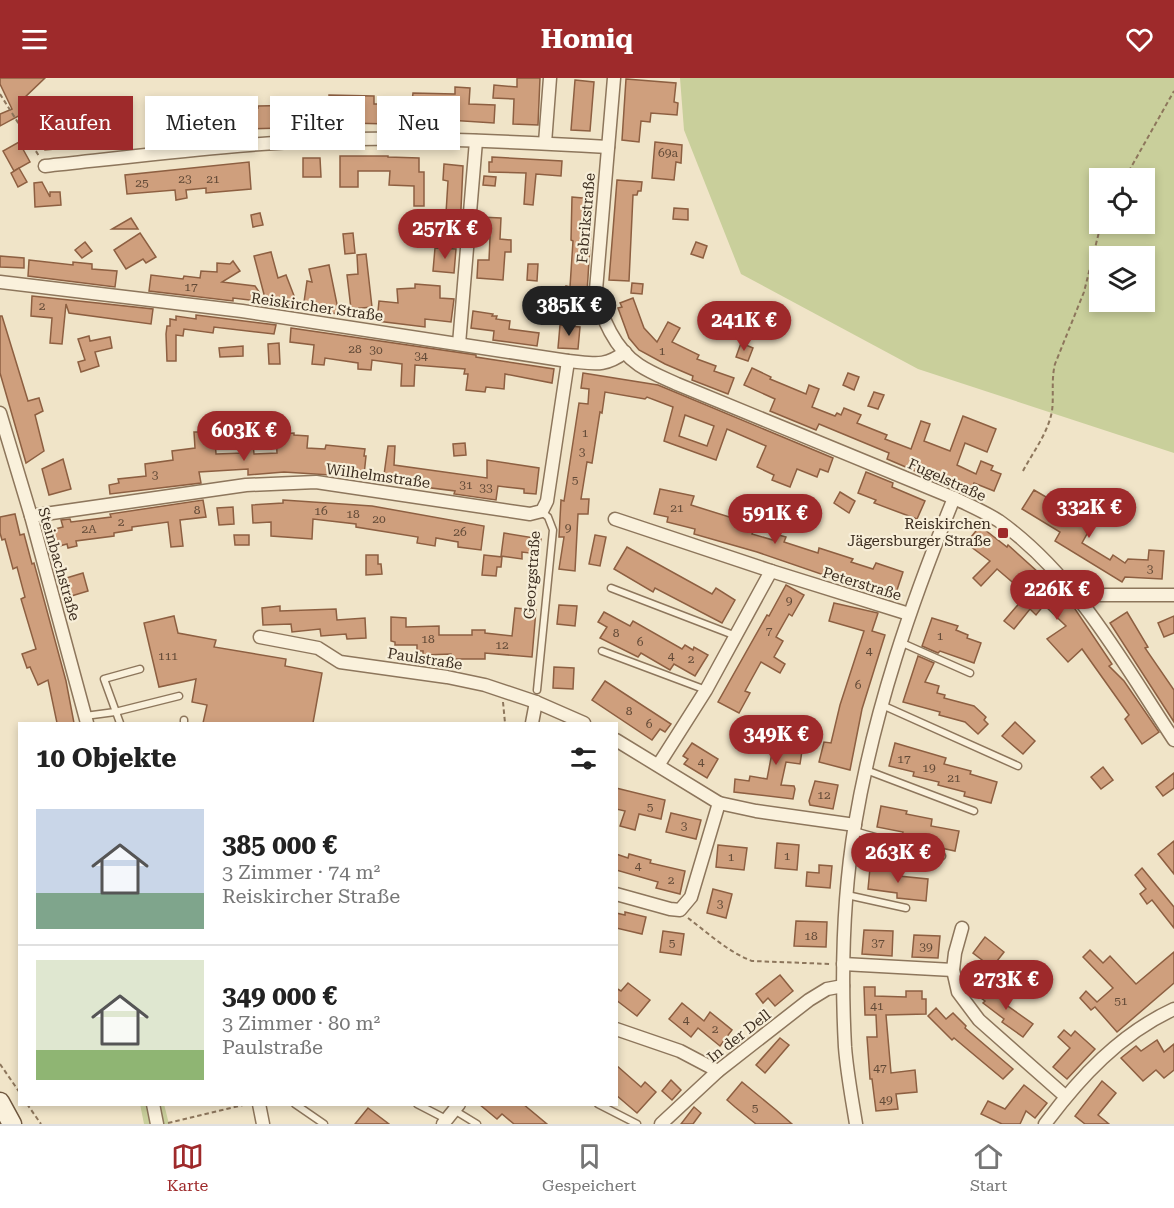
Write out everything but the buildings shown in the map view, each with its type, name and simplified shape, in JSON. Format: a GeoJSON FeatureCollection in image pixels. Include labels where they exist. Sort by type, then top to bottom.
{"type":"FeatureCollection","features":[{"type":"Feature","properties":{"kind":"main road"},"geometry":{"type":"LineString","coordinates":[[0,1102],[12,1124]]}},
{"type":"Feature","properties":{"kind":"street"},"geometry":{"type":"LineString","coordinates":[[545,143],[550,78]]}},
{"type":"Feature","properties":{"kind":"street","name":"Fabrikstraße"},"geometry":{"type":"LineString","coordinates":[[614,78],[596,290],[601,314],[626,352]]}},
{"type":"Feature","properties":{"kind":"street"},"geometry":{"type":"LineString","coordinates":[[45,166],[263,145],[351,140],[477,141],[608,147]]}},
{"type":"Feature","properties":{"kind":"street"},"geometry":{"type":"LineString","coordinates":[[459,344],[477,141]]}},
{"type":"Feature","properties":{"kind":"street","name":"Reiskircher Straße"},"geometry":{"type":"LineString","coordinates":[[0,282],[231,310],[568,361],[604,364],[614,361],[626,352]]}},
{"type":"Feature","properties":{"kind":"street","name":"Fugelstraße"},"geometry":{"type":"LineString","coordinates":[[626,352],[637,364],[676,384],[954,498],[997,520],[1032,548],[1081,600],[1174,740]]}},
{"type":"Feature","properties":{"kind":"street","name":"Georgstraße"},"geometry":{"type":"LineString","coordinates":[[542,511],[547,501],[568,361]]}},
{"type":"Feature","properties":{"kind":"street","name":"Steinbachstraße"},"geometry":{"type":"LineString","coordinates":[[0,413],[2,427],[31,516],[86,719]]}},
{"type":"Feature","properties":{"kind":"street","name":"Wilhelmstraße"},"geometry":{"type":"LineString","coordinates":[[31,516],[246,485],[316,482],[530,514],[542,511]]}},
{"type":"Feature","properties":{"kind":"street"},"geometry":{"type":"LineString","coordinates":[[856,1124],[845,1049],[843,986],[847,895],[854,828],[882,705],[900,642],[954,498]]}},
{"type":"Feature","properties":{"kind":"street","name":"Peterstraße"},"geometry":{"type":"LineString","coordinates":[[615,519],[909,614]]}},
{"type":"Feature","properties":{"kind":"street"},"geometry":{"type":"LineString","coordinates":[[659,764],[706,690],[771,571]]}},
{"type":"Feature","properties":{"kind":"street"},"geometry":{"type":"LineString","coordinates":[[1081,600],[1098,595],[1174,595]]}},
{"type":"Feature","properties":{"kind":"street","name":"Paulstraße"},"geometry":{"type":"LineString","coordinates":[[260,637],[318,648],[340,662],[466,681],[537,696],[582,722]]}},
{"type":"Feature","properties":{"kind":"street","name":"Georgstraße"},"geometry":{"type":"LineString","coordinates":[[532,722],[537,696]]}},
{"type":"Feature","properties":{"kind":"street"},"geometry":{"type":"LineString","coordinates":[[618,741],[659,764],[688,785],[719,803],[854,828]]}},
{"type":"Feature","properties":{"kind":"street"},"geometry":{"type":"LineString","coordinates":[[618,895],[680,910],[691,897],[719,803]]}},
{"type":"Feature","properties":{"kind":"street"},"geometry":{"type":"LineString","coordinates":[[962,928],[953,970],[958,992],[979,1020],[1065,1096]]}},
{"type":"Feature","properties":{"kind":"street"},"geometry":{"type":"LineString","coordinates":[[843,964],[953,970]]}},
{"type":"Feature","properties":{"kind":"street","name":"In der Dell"},"geometry":{"type":"LineString","coordinates":[[661,1124],[718,1071],[809,1000],[827,990],[843,986]]}},
{"type":"Feature","properties":{"kind":"street"},"geometry":{"type":"LineString","coordinates":[[1045,1124],[1065,1096],[1101,1057],[1148,1022],[1174,1008]]}},
{"type":"Feature","properties":{"kind":"street"},"geometry":{"type":"LineString","coordinates":[[618,1030],[680,1051],[718,1071]]}},
{"type":"Feature","properties":{"kind":"street"},"geometry":{"type":"LineString","coordinates":[[153,1106],[156,1124]]}},
{"type":"Feature","properties":{"kind":"street"},"geometry":{"type":"LineString","coordinates":[[259,1106],[263,1124]]}},
{"type":"Feature","properties":{"kind":"lane","name":"Georgstraße"},"geometry":{"type":"LineString","coordinates":[[537,696],[553,530],[548,517],[542,511]]}},
{"type":"Feature","properties":{"kind":"lane"},"geometry":{"type":"LineString","coordinates":[[611,588],[736,636]]}},
{"type":"Feature","properties":{"kind":"lane"},"geometry":{"type":"LineString","coordinates":[[900,642],[970,674]]}},
{"type":"Feature","properties":{"kind":"lane"},"geometry":{"type":"LineString","coordinates":[[602,651],[706,690]]}},
{"type":"Feature","properties":{"kind":"lane"},"geometry":{"type":"LineString","coordinates":[[120,722],[104,679],[140,669]]}},
{"type":"Feature","properties":{"kind":"lane"},"geometry":{"type":"LineString","coordinates":[[86,719],[179,696]]}},
{"type":"Feature","properties":{"kind":"lane"},"geometry":{"type":"LineString","coordinates":[[882,705],[1018,766]]}},
{"type":"Feature","properties":{"kind":"lane"},"geometry":{"type":"LineString","coordinates":[[866,770],[974,811]]}},
{"type":"Feature","properties":{"kind":"lane"},"geometry":{"type":"LineString","coordinates":[[854,828],[942,856]]}},
{"type":"Feature","properties":{"kind":"lane"},"geometry":{"type":"LineString","coordinates":[[847,895],[906,908]]}},
{"type":"Feature","properties":{"kind":"lane"},"geometry":{"type":"LineString","coordinates":[[298,1106],[324,1124]]}},
{"type":"Feature","properties":{"kind":"lane"},"geometry":{"type":"LineString","coordinates":[[424,1106],[477,1124]]}},
{"type":"Feature","properties":{"kind":"lane"},"geometry":{"type":"LineString","coordinates":[[602,1106],[637,1124]]}},
{"type":"Feature","properties":{"kind":"path"},"geometry":{"type":"LineString","coordinates":[[1131,168],[1174,91]]}},
{"type":"Feature","properties":{"kind":"path"},"geometry":{"type":"LineString","coordinates":[[0,94],[45,166]]}},
{"type":"Feature","properties":{"kind":"path"},"geometry":{"type":"LineString","coordinates":[[1023,471],[1047,428],[1052,411],[1052,376],[1055,364],[1084,292],[1098,234]]}},
{"type":"Feature","properties":{"kind":"path"},"geometry":{"type":"LineString","coordinates":[[503,711],[505,722]]}},
{"type":"Feature","properties":{"kind":"path"},"geometry":{"type":"LineString","coordinates":[[680,910],[716,940],[752,961],[843,964]]}},
{"type":"Feature","properties":{"kind":"path"},"geometry":{"type":"LineString","coordinates":[[0,1064],[18,1090]]}},
{"type":"Feature","properties":{"kind":"path"},"geometry":{"type":"LineString","coordinates":[[28,1106],[41,1124]]}},
{"type":"Feature","properties":{"kind":"path"},"geometry":{"type":"LineString","coordinates":[[165,1124],[239,1106]]}},
{"type":"Feature","properties":{"kind":"green space"},"geometry":{"type":"Polygon","coordinates":[[[680,78],[1174,78],[1174,453],[918,369],[741,274],[684,130],[680,78]]]}},
{"type":"Feature","properties":{"kind":"green space"},"geometry":{"type":"Polygon","coordinates":[[[140,1106],[164,1106],[169,1124],[144,1124],[140,1106]]]}},
{"type":"Feature","properties":{"kind":"place","name":"Reiskirchen Jägersburger Straße"},"geometry":{"type":"Point","coordinates":[1003,533]}}]}
